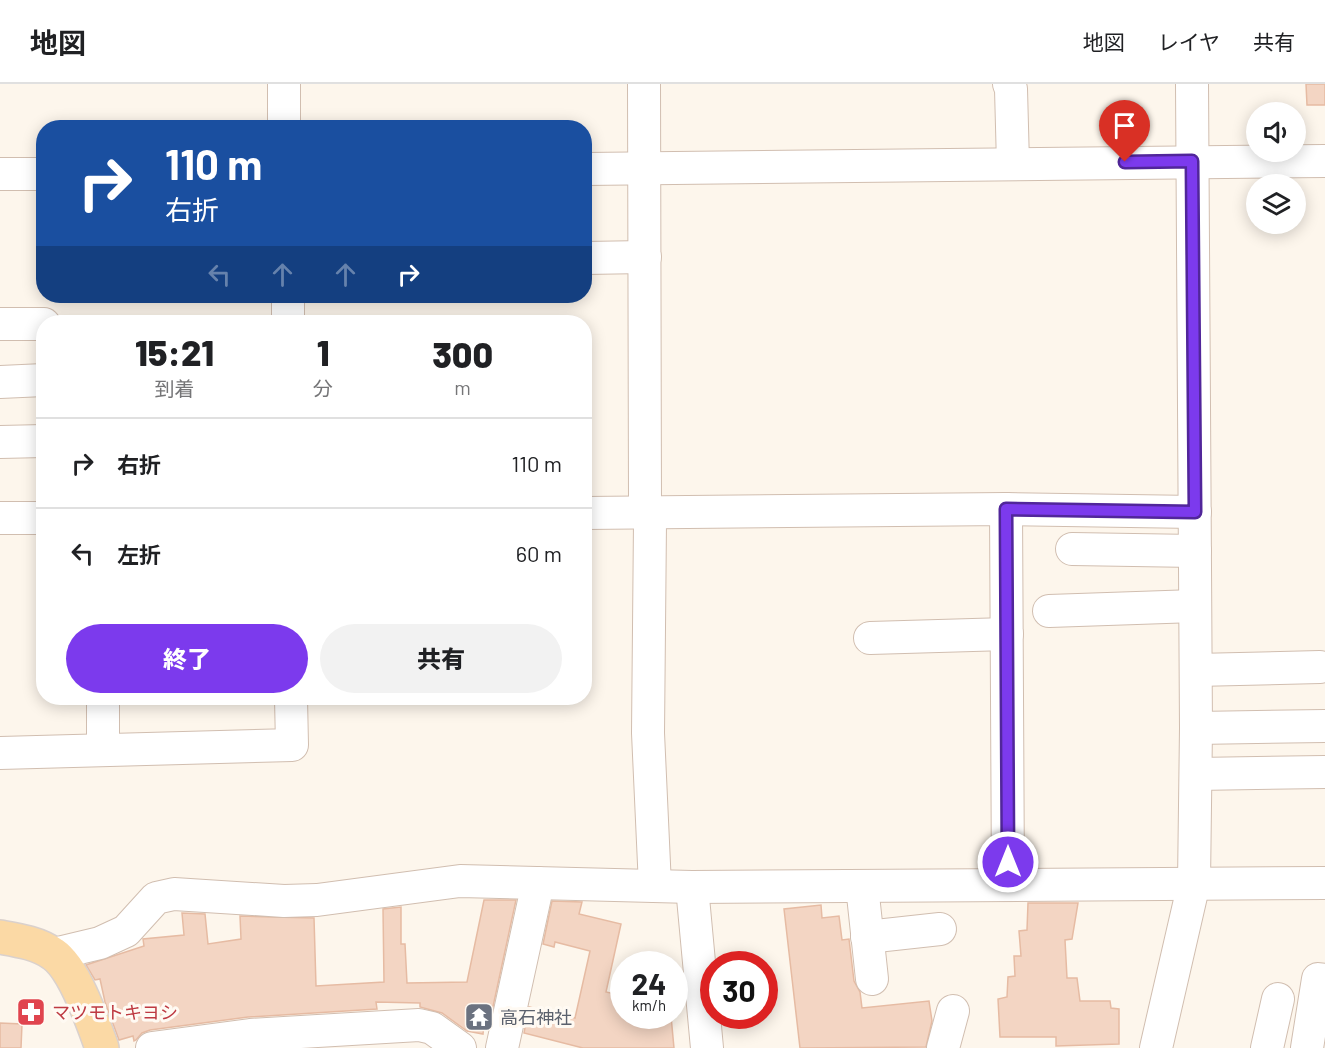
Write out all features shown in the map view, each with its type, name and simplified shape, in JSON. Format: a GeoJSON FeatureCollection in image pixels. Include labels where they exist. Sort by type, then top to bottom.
{"type":"FeatureCollection","features":[{"type":"Feature","properties":{"kind":"main road"},"geometry":{"type":"LineString","coordinates":[[0,937],[26,942],[54,954],[76,985],[102,1048]]}},
{"type":"Feature","properties":{"kind":"street"},"geometry":{"type":"LineString","coordinates":[[284,84],[284,120]]}},
{"type":"Feature","properties":{"kind":"street"},"geometry":{"type":"LineString","coordinates":[[644,84],[645,502],[650,522],[648,733],[655,886]]}},
{"type":"Feature","properties":{"kind":"street"},"geometry":{"type":"LineString","coordinates":[[1009,84],[1013,164]]}},
{"type":"Feature","properties":{"kind":"street"},"geometry":{"type":"LineString","coordinates":[[1156,1048],[1194,883],[1195,606],[1203,547],[1195,512],[1192,84]]}},
{"type":"Feature","properties":{"kind":"street"},"geometry":{"type":"LineString","coordinates":[[592,169],[1325,161]]}},
{"type":"Feature","properties":{"kind":"street"},"geometry":{"type":"LineString","coordinates":[[0,174],[36,174]]}},
{"type":"Feature","properties":{"kind":"street"},"geometry":{"type":"LineString","coordinates":[[592,258],[645,257]]}},
{"type":"Feature","properties":{"kind":"street"},"geometry":{"type":"LineString","coordinates":[[0,324],[36,324]]}},
{"type":"Feature","properties":{"kind":"street"},"geometry":{"type":"LineString","coordinates":[[0,382],[36,380]]}},
{"type":"Feature","properties":{"kind":"street"},"geometry":{"type":"LineString","coordinates":[[0,442],[36,441]]}},
{"type":"Feature","properties":{"kind":"street"},"geometry":{"type":"LineString","coordinates":[[592,513],[1006,509],[1195,512]]}},
{"type":"Feature","properties":{"kind":"street"},"geometry":{"type":"LineString","coordinates":[[1006,509],[1008,885]]}},
{"type":"Feature","properties":{"kind":"street"},"geometry":{"type":"LineString","coordinates":[[0,518],[36,518]]}},
{"type":"Feature","properties":{"kind":"street"},"geometry":{"type":"LineString","coordinates":[[1072,549],[1203,547]]}},
{"type":"Feature","properties":{"kind":"street"},"geometry":{"type":"LineString","coordinates":[[1049,611],[1195,606]]}},
{"type":"Feature","properties":{"kind":"street"},"geometry":{"type":"LineString","coordinates":[[870,638],[1007,634]]}},
{"type":"Feature","properties":{"kind":"street"},"geometry":{"type":"LineString","coordinates":[[1196,670],[1320,667]]}},
{"type":"Feature","properties":{"kind":"street"},"geometry":{"type":"LineString","coordinates":[[103,705],[104,750]]}},
{"type":"Feature","properties":{"kind":"street"},"geometry":{"type":"LineString","coordinates":[[0,753],[292,745],[291,705]]}},
{"type":"Feature","properties":{"kind":"street"},"geometry":{"type":"LineString","coordinates":[[1196,728],[1325,726]]}},
{"type":"Feature","properties":{"kind":"street"},"geometry":{"type":"LineString","coordinates":[[1196,774],[1325,772]]}},
{"type":"Feature","properties":{"kind":"street"},"geometry":{"type":"LineString","coordinates":[[1194,883],[1214,870],[1325,865]]}},
{"type":"Feature","properties":{"kind":"street"},"geometry":{"type":"LineString","coordinates":[[54,954],[100,943],[126,931],[156,898],[174,894],[284,901],[316,900],[460,881],[692,887],[1325,883]]}},
{"type":"Feature","properties":{"kind":"street"},"geometry":{"type":"LineString","coordinates":[[502,1048],[538,883]]}},
{"type":"Feature","properties":{"kind":"street"},"geometry":{"type":"LineString","coordinates":[[862,886],[872,980]]}},
{"type":"Feature","properties":{"kind":"street"},"geometry":{"type":"LineString","coordinates":[[692,887],[707,1048]]}},
{"type":"Feature","properties":{"kind":"street"},"geometry":{"type":"LineString","coordinates":[[867,937],[940,929]]}},
{"type":"Feature","properties":{"kind":"street"},"geometry":{"type":"LineString","coordinates":[[1307,1048],[1318,979],[1325,980]]}},
{"type":"Feature","properties":{"kind":"street"},"geometry":{"type":"LineString","coordinates":[[1267,1048],[1278,999]]}},
{"type":"Feature","properties":{"kind":"street"},"geometry":{"type":"LineString","coordinates":[[943,1048],[953,1011]]}},
{"type":"Feature","properties":{"kind":"street"},"geometry":{"type":"LineString","coordinates":[[152,1048],[250,1035],[419,1025],[432,1028],[460,1048]]}},
{"type":"Feature","properties":{"kind":"building"},"geometry":{"type":"Polygon","coordinates":[[[1306,84],[1325,84],[1325,105],[1307,105],[1306,84]]]}},
{"type":"Feature","properties":{"kind":"building"},"geometry":{"type":"Polygon","coordinates":[[[484,900],[516,900],[489,1025],[484,1024],[483,1034],[467,1031],[442,1013],[420,1007],[420,1003],[376,1002],[377,1009],[248,1017],[150,1030],[142,1033],[134,1041],[133,1036],[119,1040],[105,1002],[100,979],[95,980],[86,965],[144,946],[143,939],[184,935],[182,913],[205,914],[208,944],[241,939],[240,916],[314,918],[316,986],[384,982],[383,909],[401,907],[401,944],[405,944],[407,983],[467,982],[484,900]]]}},
{"type":"Feature","properties":{"kind":"building"},"geometry":{"type":"Polygon","coordinates":[[[552,901],[582,902],[579,914],[621,924],[615,951],[610,951],[610,974],[606,992],[610,993],[610,1029],[672,1029],[674,1048],[583,1048],[524,1033],[529,1007],[575,1018],[590,951],[555,942],[554,947],[543,944],[552,901]]]}},
{"type":"Feature","properties":{"kind":"building"},"geometry":{"type":"Polygon","coordinates":[[[1028,903],[1078,903],[1072,939],[1065,940],[1067,978],[1077,978],[1080,1001],[1110,1001],[1111,1008],[1119,1009],[1119,1044],[1056,1046],[1056,1037],[1000,1037],[998,999],[1007,997],[1008,977],[1015,976],[1014,956],[1021,956],[1019,931],[1027,930],[1028,903]]]}},
{"type":"Feature","properties":{"kind":"building"},"geometry":{"type":"Polygon","coordinates":[[[821,905],[822,918],[839,916],[842,940],[849,939],[854,981],[860,992],[862,1008],[929,1001],[932,1021],[926,1047],[800,1048],[784,909],[821,905]]]}},
{"type":"Feature","properties":{"kind":"building"},"geometry":{"type":"Polygon","coordinates":[[[0,1023],[22,1024],[21,1048],[0,1048],[0,1023]]]}},
{"type":"Feature","properties":{"kind":"place","name":"マツモトキヨシ"},"geometry":{"type":"Point","coordinates":[31,1012]}},
{"type":"Feature","properties":{"kind":"place","name":"高石神社"},"geometry":{"type":"Point","coordinates":[479,1017]}},
{"type":"Feature","properties":{"kind":"route"},"geometry":{"type":"LineString","coordinates":[[1008,862],[1006,509],[1195,512],[1192,161],[1125,162]]}}]}
